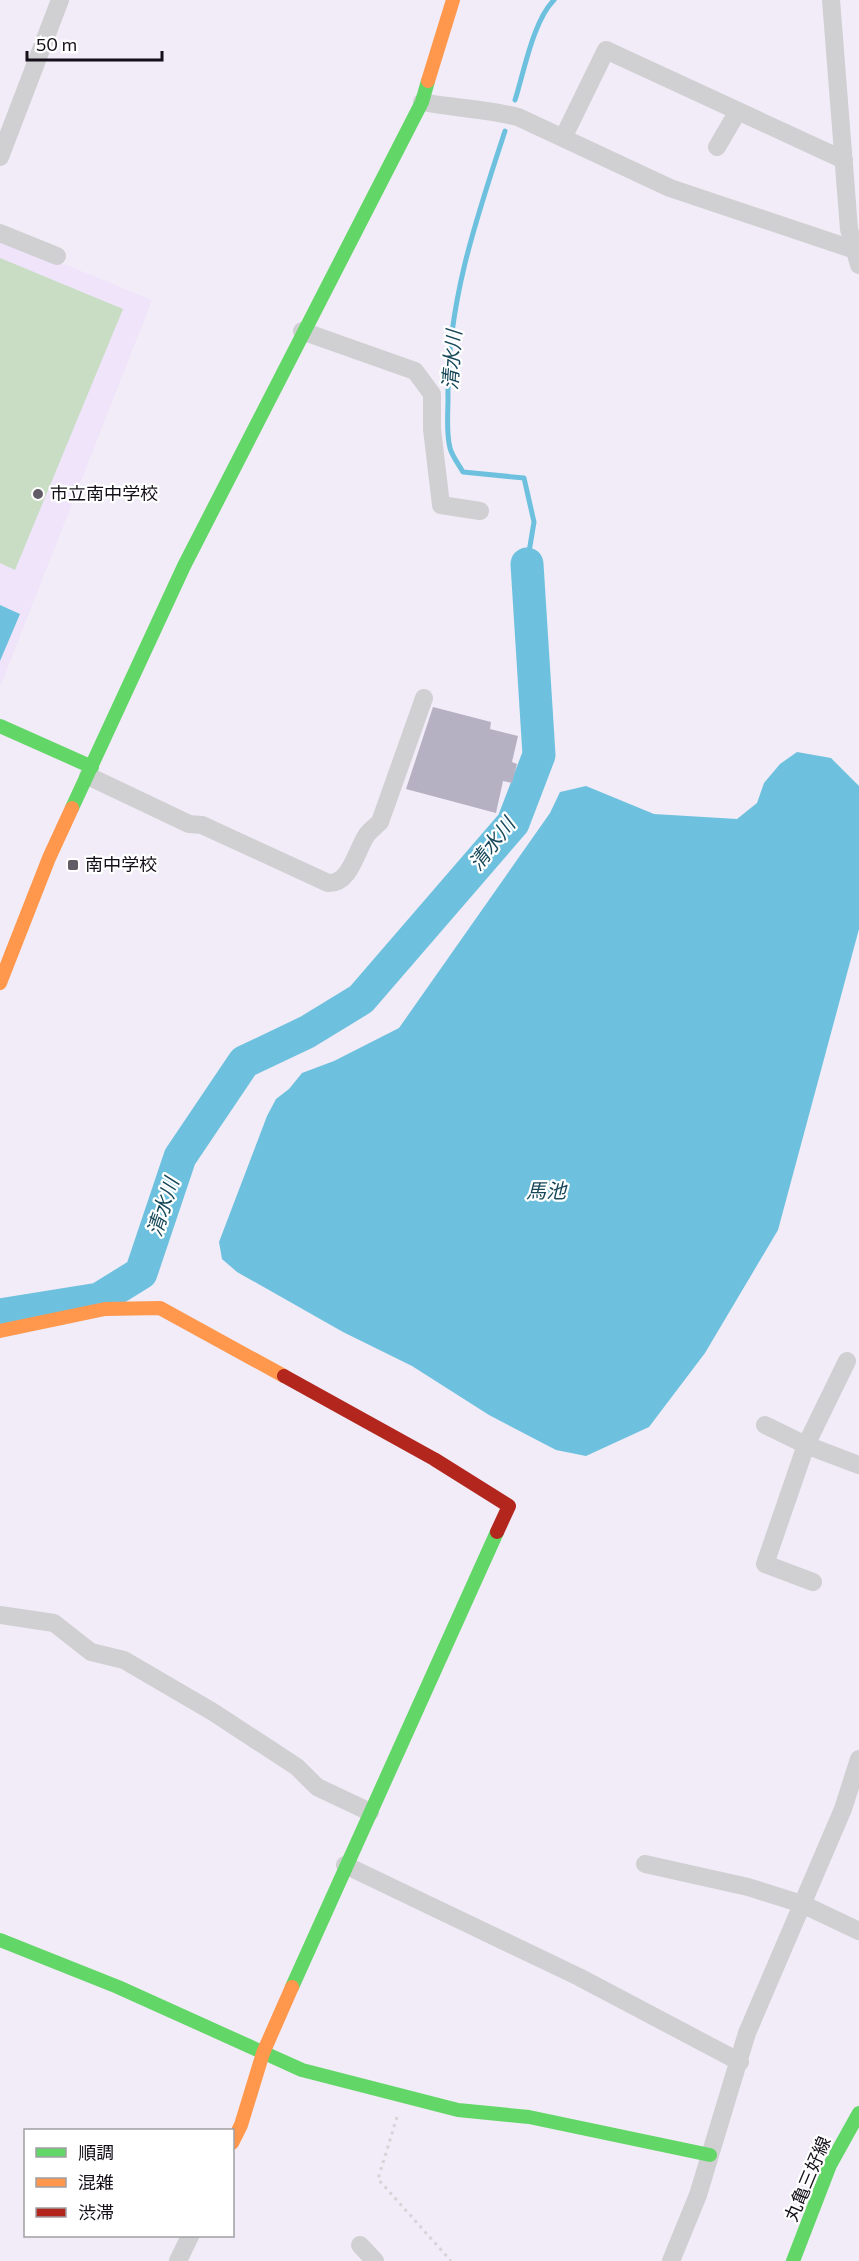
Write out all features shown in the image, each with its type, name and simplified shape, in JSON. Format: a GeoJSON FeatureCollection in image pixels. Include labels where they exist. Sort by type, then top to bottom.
{"type":"FeatureCollection","features":[{"type":"Feature","properties":{"kind":"street"},"geometry":{"type":"LineString","coordinates":[[0,157],[60,0]]}},
{"type":"Feature","properties":{"kind":"street"},"geometry":{"type":"LineString","coordinates":[[0,983],[49,858],[184,566],[302,331],[422,102],[453,0]]}},
{"type":"Feature","properties":{"kind":"street"},"geometry":{"type":"LineString","coordinates":[[831,0],[849,229],[857,258]]}},
{"type":"Feature","properties":{"kind":"street"},"geometry":{"type":"LineString","coordinates":[[563,138],[606,50],[844,160]]}},
{"type":"Feature","properties":{"kind":"street"},"geometry":{"type":"LineString","coordinates":[[422,102],[461,109],[493,111],[518,117],[670,188],[857,258]]}},
{"type":"Feature","properties":{"kind":"street"},"geometry":{"type":"LineString","coordinates":[[717,147],[738,111]]}},
{"type":"Feature","properties":{"kind":"street"},"geometry":{"type":"LineString","coordinates":[[0,233],[57,255]]}},
{"type":"Feature","properties":{"kind":"street"},"geometry":{"type":"LineString","coordinates":[[302,331],[415,371],[432,394],[432,429],[441,505],[480,511]]}},
{"type":"Feature","properties":{"kind":"street"},"geometry":{"type":"LineString","coordinates":[[0,726],[189,824],[202,825],[328,883],[336,884],[345,877],[367,834],[380,822],[424,698]]}},
{"type":"Feature","properties":{"kind":"street"},"geometry":{"type":"LineString","coordinates":[[0,1331],[105,1308],[160,1308],[434,1459],[509,1506],[345,1865],[263,2053],[241,2125],[234,2139]]}},
{"type":"Feature","properties":{"kind":"street"},"geometry":{"type":"LineString","coordinates":[[813,1582],[765,1564],[806,1445],[847,1360]]}},
{"type":"Feature","properties":{"kind":"street"},"geometry":{"type":"LineString","coordinates":[[765,1425],[806,1445],[859,1465]]}},
{"type":"Feature","properties":{"kind":"street"},"geometry":{"type":"LineString","coordinates":[[0,1615],[54,1623],[91,1652],[124,1660],[213,1712],[297,1767],[317,1787],[370,1812]]}},
{"type":"Feature","properties":{"kind":"street"},"geometry":{"type":"LineString","coordinates":[[671,2261],[698,2195],[747,2033],[843,1809],[859,1759]]}},
{"type":"Feature","properties":{"kind":"street"},"geometry":{"type":"LineString","coordinates":[[645,1864],[748,1887],[802,1904],[859,1930]]}},
{"type":"Feature","properties":{"kind":"street"},"geometry":{"type":"LineString","coordinates":[[345,1865],[579,1977],[740,2062]]}},
{"type":"Feature","properties":{"kind":"street"},"geometry":{"type":"LineString","coordinates":[[0,1940],[118,1987],[302,2070],[458,2110],[529,2117],[710,2155]]}},
{"type":"Feature","properties":{"kind":"street","name":"丸亀三好線"},"geometry":{"type":"LineString","coordinates":[[794,2261],[830,2165],[859,2113]]}},
{"type":"Feature","properties":{"kind":"street"},"geometry":{"type":"LineString","coordinates":[[178,2261],[189,2237]]}},
{"type":"Feature","properties":{"kind":"street"},"geometry":{"type":"LineString","coordinates":[[360,2245],[375,2261]]}},
{"type":"Feature","properties":{"kind":"path"},"geometry":{"type":"LineString","coordinates":[[405,2097],[390,2133],[378,2179],[451,2261]]}},
{"type":"Feature","properties":{"kind":"shaded area","name":"市立南中学校"},"geometry":{"type":"Polygon","coordinates":[[[0,238],[152,300],[0,687],[0,238]]]}},
{"type":"Feature","properties":{"kind":"green space","name":"市立南中学校"},"geometry":{"type":"Polygon","coordinates":[[[0,258],[123,309],[15,570],[0,563],[0,258]]]}},
{"type":"Feature","properties":{"kind":"water"},"geometry":{"type":"Polygon","coordinates":[[[0,605],[20,614],[0,661],[0,605]]]}},
{"type":"Feature","properties":{"kind":"water","name":"馬池"},"geometry":{"type":"Polygon","coordinates":[[[797,752],[831,758],[859,786],[859,929],[778,1230],[705,1353],[649,1427],[586,1456],[556,1450],[489,1415],[412,1366],[343,1332],[237,1272],[222,1259],[219,1242],[267,1116],[276,1099],[289,1089],[302,1073],[334,1061],[399,1028],[550,813],[560,792],[586,786],[654,814],[737,819],[757,803],[764,783],[780,764],[797,752]]]}},
{"type":"Feature","properties":{"kind":"building"},"geometry":{"type":"Polygon","coordinates":[[[433,707],[491,722],[490,729],[518,736],[512,762],[517,764],[512,783],[503,781],[496,813],[406,789],[433,707]]]}},
{"type":"Feature","properties":{"kind":"waterway","name":"清水川"},"geometry":{"type":"LineString","coordinates":[[515,100],[535,33],[554,0]]}},
{"type":"Feature","properties":{"kind":"waterway","name":"清水川"},"geometry":{"type":"LineString","coordinates":[[505,131],[474,229],[458,295],[449,363],[448,430],[451,451],[463,472],[524,478],[534,522],[527,564]]}},
{"type":"Feature","properties":{"kind":"waterway","name":"清水川"},"geometry":{"type":"LineString","coordinates":[[0,1315],[99,1299],[141,1273],[180,1157],[244,1062],[307,1032],[361,999],[513,823],[539,755],[527,564]]}},
{"type":"Feature","properties":{"kind":"traffic: fast"},"geometry":{"type":"LineString","coordinates":[[72,808],[184,566],[422,102],[428,81]]}},
{"type":"Feature","properties":{"kind":"traffic: fast"},"geometry":{"type":"LineString","coordinates":[[0,726],[92,767]]}},
{"type":"Feature","properties":{"kind":"traffic: fast"},"geometry":{"type":"LineString","coordinates":[[292,1987],[497,1532]]}},
{"type":"Feature","properties":{"kind":"traffic: fast"},"geometry":{"type":"LineString","coordinates":[[0,1940],[118,1987],[302,2070],[458,2110],[529,2117],[710,2155]]}},
{"type":"Feature","properties":{"kind":"traffic: fast"},"geometry":{"type":"LineString","coordinates":[[793,2261],[830,2165],[859,2113]]}},
{"type":"Feature","properties":{"kind":"traffic: slow"},"geometry":{"type":"LineString","coordinates":[[428,81],[453,0]]}},
{"type":"Feature","properties":{"kind":"traffic: slow"},"geometry":{"type":"LineString","coordinates":[[0,983],[49,858],[72,808]]}},
{"type":"Feature","properties":{"kind":"traffic: slow"},"geometry":{"type":"LineString","coordinates":[[0,1331],[105,1309],[160,1308],[284,1376]]}},
{"type":"Feature","properties":{"kind":"traffic: slow"},"geometry":{"type":"LineString","coordinates":[[234,2139],[241,2125],[263,2053],[292,1987]]}},
{"type":"Feature","properties":{"kind":"traffic: jam"},"geometry":{"type":"LineString","coordinates":[[284,1376],[434,1459],[509,1506],[497,1532]]}},
{"type":"Feature","properties":{"kind":"place","name":"市立南中学校"},"geometry":{"type":"Point","coordinates":[38,494]}},
{"type":"Feature","properties":{"kind":"place","name":"南中学校"},"geometry":{"type":"Point","coordinates":[73,865]}}]}
